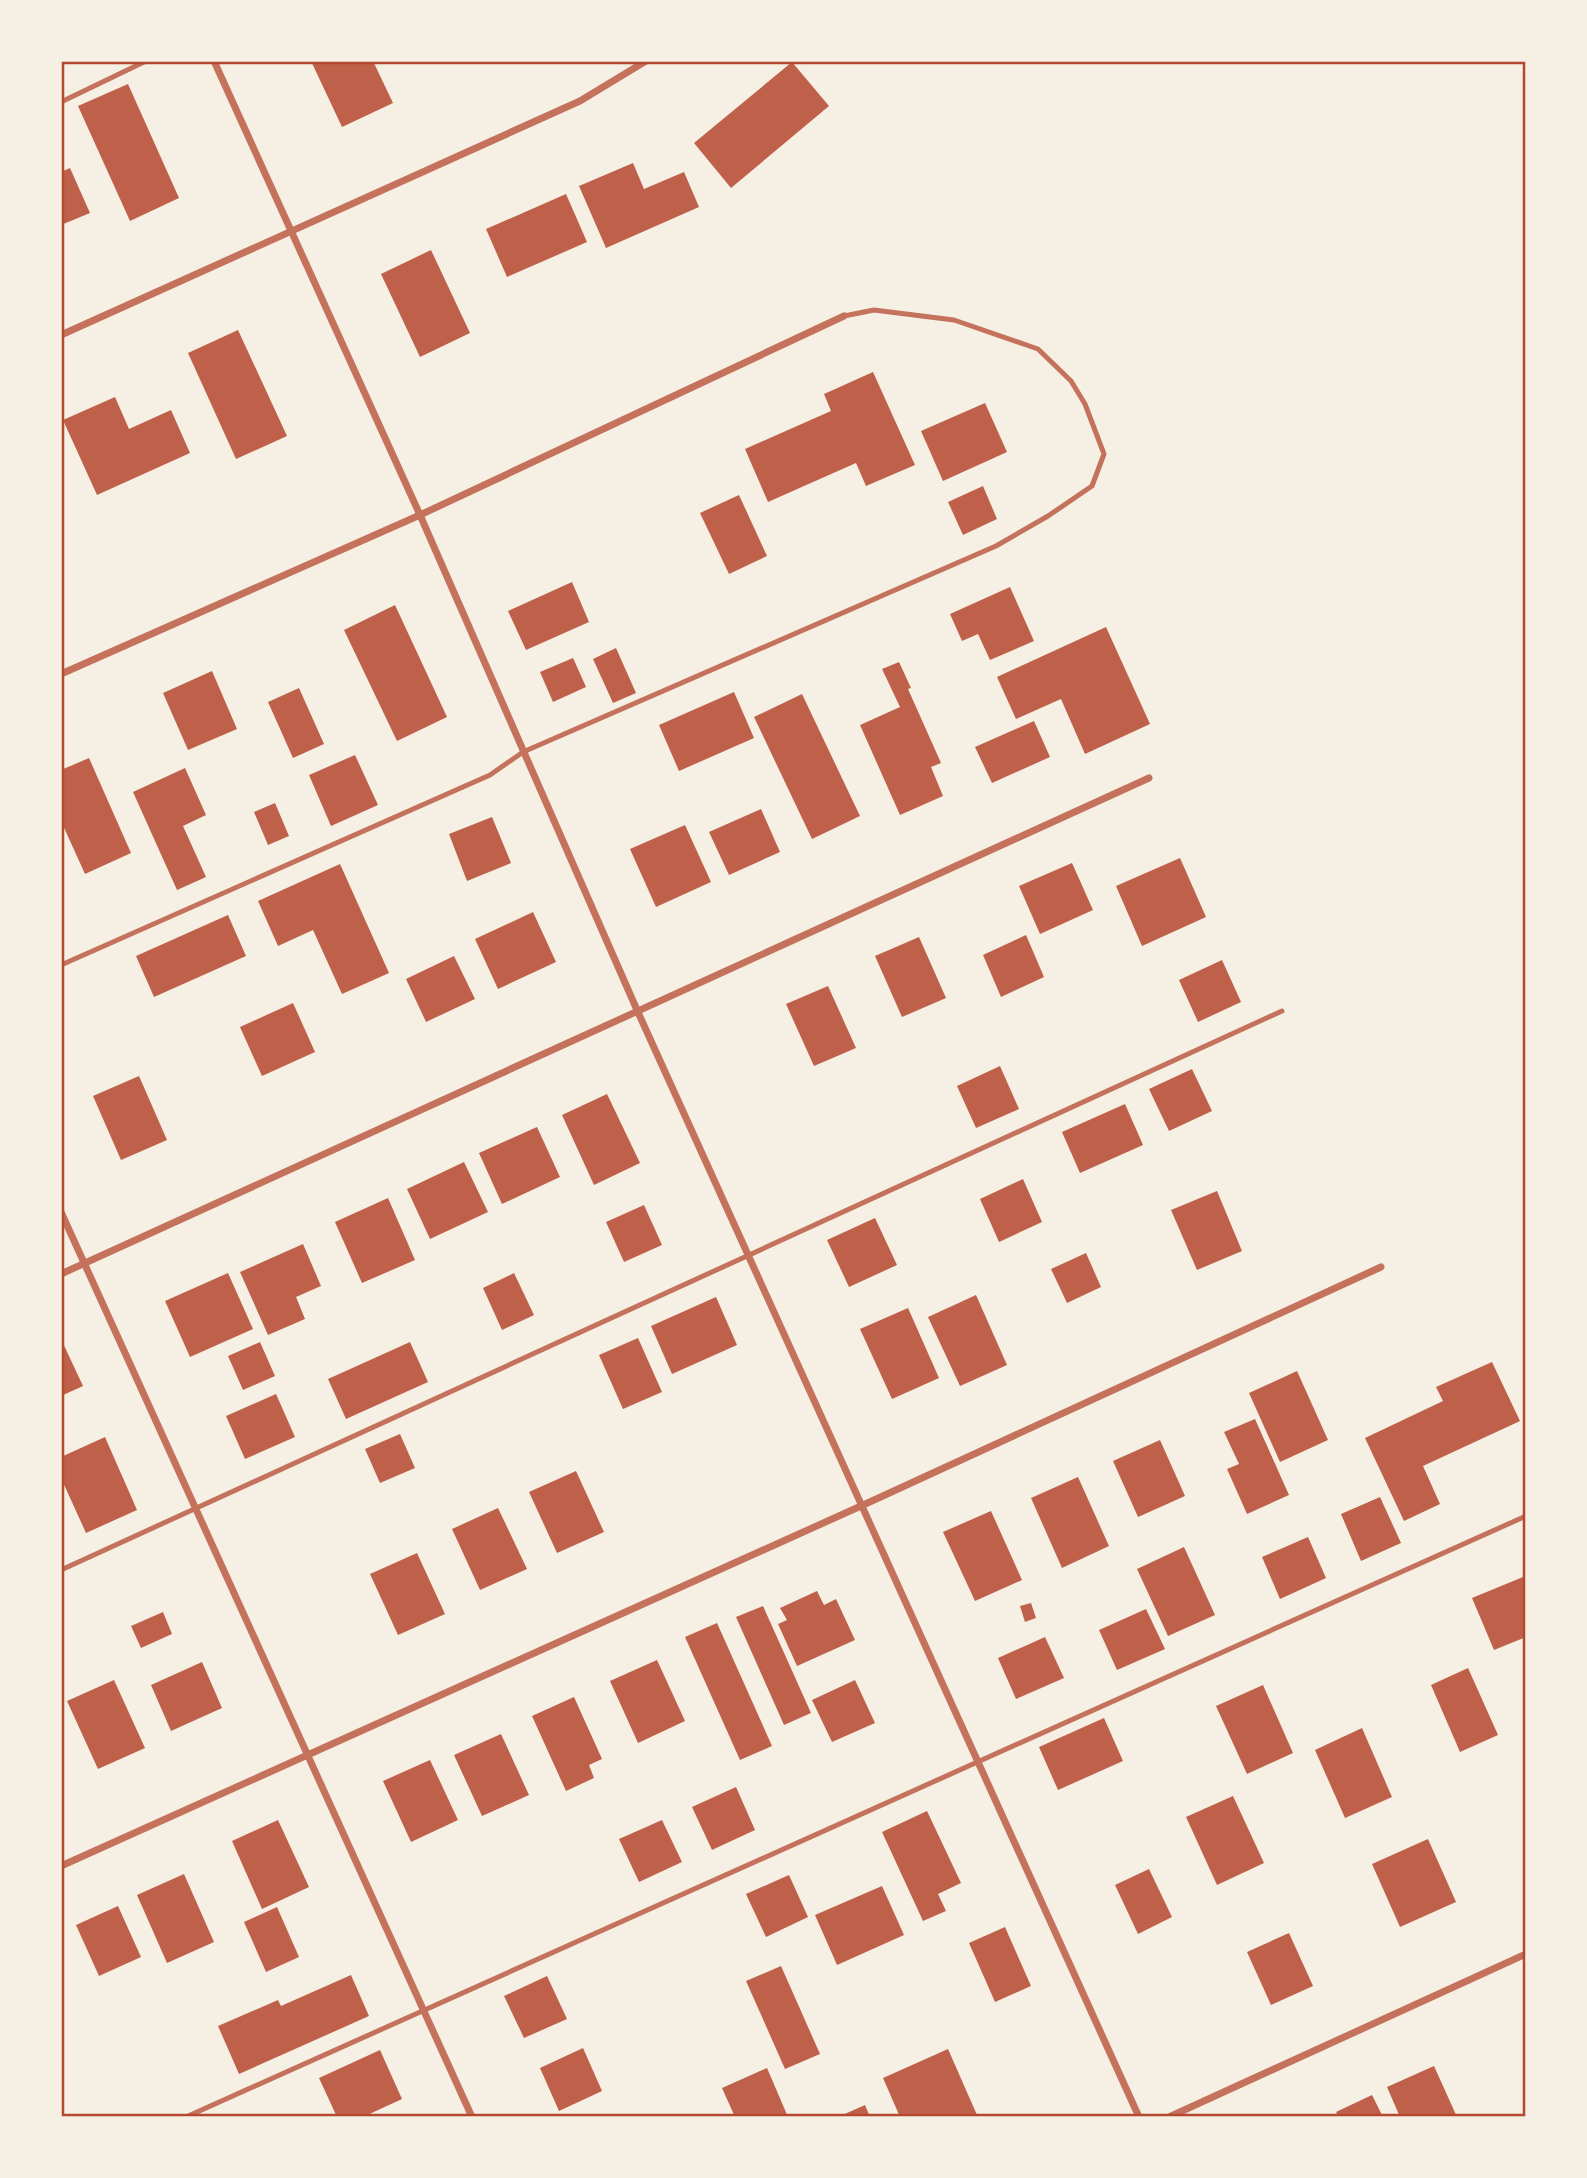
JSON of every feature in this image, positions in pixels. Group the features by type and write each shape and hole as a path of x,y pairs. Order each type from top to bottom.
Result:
{"street":[{"path":"214,61 420,515 637,1010 1139,2117"},
{"path":"61,335 580,101 646,61"},
{"path":"61,674 420,515 844,316"},
{"path":"61,1274 1149,778"},
{"path":"61,1212 472,2117"},
{"path":"61,1866 862,1506 1381,1267"},
{"path":"1169,2117 1526,1954"}],"lane":[{"path":"61,102 146,61"},
{"path":"61,965 490,775 523,752 996,546 1048,516 1091,486 1104,454 1085,404 1071,381 1038,349 954,320 874,310 844,316"},
{"path":"61,1570 1282,1012"},
{"path":"186,2117 1526,1516"}],"building":[{"path":"311,61 373,61 393,103 342,127"},
{"path":"792,62 829,106 731,188 694,143"},
{"path":"128,84 179,198 130,221 78,106"},
{"path":"633,163 644,189 684,172 699,207 606,248 579,186"},
{"path":"70,168 90,213 61,225 61,172"},
{"path":"566,194 587,242 507,277 486,229"},
{"path":"431,250 470,333 420,357 381,274"},
{"path":"238,330 287,436 236,459 188,353"},
{"path":"873,372 915,465 866,486 856,463 768,502 745,449 831,411 824,394"},
{"path":"115,397 129,429 171,410 190,453 97,495 63,420"},
{"path":"985,403 1007,452 943,481 921,431"},
{"path":"983,486 997,519 963,535 948,502"},
{"path":"739,495 767,556 729,574 700,513"},
{"path":"572,582 589,622 526,650 508,611"},
{"path":"1010,587 1034,641 990,660 978,634 962,641 950,614"},
{"path":"395,605 447,717 397,741 344,630"},
{"path":"1106,627 1150,724 1085,754 1061,699 1016,719 997,677"},
{"path":"616,648 636,693 613,703 593,659"},
{"path":"573,658 586,687 553,702 540,672"},
{"path":"899,662 941,763 931,767 943,796 900,815 860,725 900,707 882,669"},
{"path":"212,671 237,729 188,750 163,693"},
{"path":"299,688 324,744 293,758 268,702"},
{"path":"734,692 754,738 679,771 659,725"},
{"path":"802,694 860,816 812,839 754,717"},
{"path":"1034,721 1050,757 992,783 975,747"},
{"path":"355,755 378,805 331,826 309,775"},
{"path":"89,758 131,853 85,874 61,821 61,770"},
{"path":"185,768 206,815 183,826 206,877 177,890 133,792"},
{"path":"275,803 289,836 268,845 254,812"},
{"path":"761,809 780,852 729,875 709,832"},
{"path":"492,817 511,863 467,881 449,834"},
{"path":"685,825 711,882 656,907 630,849"},
{"path":"1180,858 1206,917 1142,946 1116,886"},
{"path":"1072,863 1093,910 1040,934 1019,886"},
{"path":"340,864 389,973 342,994 313,930 278,946 258,901"},
{"path":"533,912 556,962 498,989 475,939"},
{"path":"228,915 246,956 154,997 136,956"},
{"path":"1026,935 1044,977 1001,997 983,955"},
{"path":"919,937 946,998 902,1017 875,956"},
{"path":"454,956 475,999 426,1022 406,979"},
{"path":"1222,960 1241,1002 1198,1022 1179,980"},
{"path":"828,986 856,1048 814,1066 786,1004"},
{"path":"293,1003 315,1052 262,1076 240,1027"},
{"path":"1000,1066 1019,1109 976,1128 957,1086"},
{"path":"1192,1069 1212,1111 1169,1131 1149,1089"},
{"path":"139,1076 167,1140 121,1160 93,1096"},
{"path":"607,1094 640,1163 594,1185 562,1115"},
{"path":"1125,1104 1143,1145 1080,1173 1062,1132"},
{"path":"537,1127 560,1177 502,1204 479,1153"},
{"path":"464,1162 488,1212 430,1239 407,1189"},
{"path":"1023,1179 1042,1222 999,1242 980,1199"},
{"path":"1217,1191 1242,1251 1197,1270 1171,1210"},
{"path":"388,1198 415,1260 362,1283 335,1222"},
{"path":"644,1205 662,1245 624,1262 606,1222"},
{"path":"875,1218 897,1265 849,1287 827,1240"},
{"path":"303,1244 321,1286 296,1297 305,1319 268,1335 240,1272"},
{"path":"1086,1253 1101,1287 1067,1303 1051,1269"},
{"path":"228,1273 253,1329 190,1357 165,1301"},
{"path":"514,1273 534,1315 502,1330 483,1288"},
{"path":"976,1295 1007,1365 960,1386 928,1317"},
{"path":"716,1297 737,1345 672,1374 651,1326"},
{"path":"908,1308 939,1378 892,1399 860,1329"},
{"path":"638,1338 662,1392 623,1409 599,1355"},
{"path":"61,1339 83,1386 61,1396"},
{"path":"260,1342 275,1376 243,1390 228,1356"},
{"path":"410,1342 428,1382 346,1419 328,1379"},
{"path":"1492,1362 1520,1421 1423,1466 1440,1504 1404,1521 1365,1438 1443,1401 1436,1387"},
{"path":"1297,1371 1328,1440 1280,1462 1249,1393"},
{"path":"276,1394 295,1437 245,1459 226,1416"},
{"path":"1255,1419 1289,1495 1247,1514 1227,1469 1239,1464 1224,1432"},
{"path":"400,1434 415,1468 380,1483 365,1449"},
{"path":"105,1437 137,1510 86,1533 61,1478 61,1457"},
{"path":"1160,1440 1185,1496 1138,1517 1113,1461"},
{"path":"576,1471 604,1532 557,1553 529,1492"},
{"path":"1078,1477 1109,1546 1062,1568 1031,1498"},
{"path":"1380,1497 1401,1543 1361,1561 1341,1514"},
{"path":"498,1508 527,1569 480,1590 452,1529"},
{"path":"991,1511 1022,1580 975,1601 943,1532"},
{"path":"1308,1537 1326,1578 1280,1599 1262,1557"},
{"path":"1184,1547 1215,1615 1168,1636 1137,1569"},
{"path":"417,1553 445,1614 398,1635 370,1574"},
{"path":"1523,1577 1526,1584 1526,1637 1494,1650 1472,1598"},
{"path":"817,1591 824,1605 836,1599 855,1640 797,1666 778,1624 787,1620 780,1608"},
{"path":"1031,1603 1036,1618 1025,1622 1020,1606"},
{"path":"763,1606 811,1713 784,1725 736,1617"},
{"path":"1146,1609 1165,1649 1117,1670 1099,1630"},
{"path":"163,1612 172,1634 141,1648 131,1626"},
{"path":"717,1623 772,1746 740,1760 685,1637"},
{"path":"1045,1637 1064,1678 1016,1699 998,1658"},
{"path":"657,1660 685,1721 638,1743 610,1681"},
{"path":"202,1662 222,1708 171,1731 151,1685"},
{"path":"1468,1668 1498,1735 1460,1752 1431,1685"},
{"path":"114,1680 145,1748 98,1769 67,1701"},
{"path":"855,1680 875,1723 832,1742 812,1700"},
{"path":"1263,1685 1293,1753 1247,1774 1216,1706"},
{"path":"574,1697 602,1759 589,1765 594,1778 566,1791 532,1716"},
{"path":"1104,1718 1123,1761 1058,1790 1039,1747"},
{"path":"1362,1728 1392,1797 1345,1818 1315,1750"},
{"path":"501,1734 529,1795 482,1816 454,1755"},
{"path":"430,1760 458,1820 411,1842 383,1781"},
{"path":"736,1787 755,1830 712,1850 692,1807"},
{"path":"1233,1796 1264,1863 1217,1885 1186,1817"},
{"path":"927,1811 961,1883 938,1894 946,1911 923,1921 882,1832"},
{"path":"278,1820 309,1887 262,1909 232,1841"},
{"path":"662,1820 682,1862 639,1882 619,1839"},
{"path":"1428,1839 1456,1902 1400,1927 1372,1864"},
{"path":"1149,1869 1172,1917 1138,1934 1115,1885"},
{"path":"184,1874 214,1942 167,1963 137,1895"},
{"path":"789,1875 808,1917 766,1937 746,1894"},
{"path":"882,1886 904,1935 837,1965 815,1915"},
{"path":"118,1906 141,1957 99,1976 76,1925"},
{"path":"277,1907 299,1957 266,1972 244,1922"},
{"path":"1005,1927 1031,1986 995,2002 969,1943"},
{"path":"1289,1933 1313,1986 1271,2005 1247,1952"},
{"path":"781,1966 820,2054 785,2069 746,1981"},
{"path":"351,1975 369,2016 239,2074 218,2026 278,2000 281,2006"},
{"path":"547,1976 567,2019 524,2038 504,1996"},
{"path":"583,2048 602,2091 559,2111 540,2068"},
{"path":"948,2049 977,2115 900,2117 883,2078"},
{"path":"380,2050 402,2099 363,2117 337,2117 319,2078"},
{"path":"1434,2066 1457,2117 1400,2117 1387,2087"},
{"path":"767,2068 788,2117 735,2117 722,2088"},
{"path":"1372,2095 1383,2117 1339,2117 1336,2112"},
{"path":"865,2105 870,2117 838,2117"}]}
